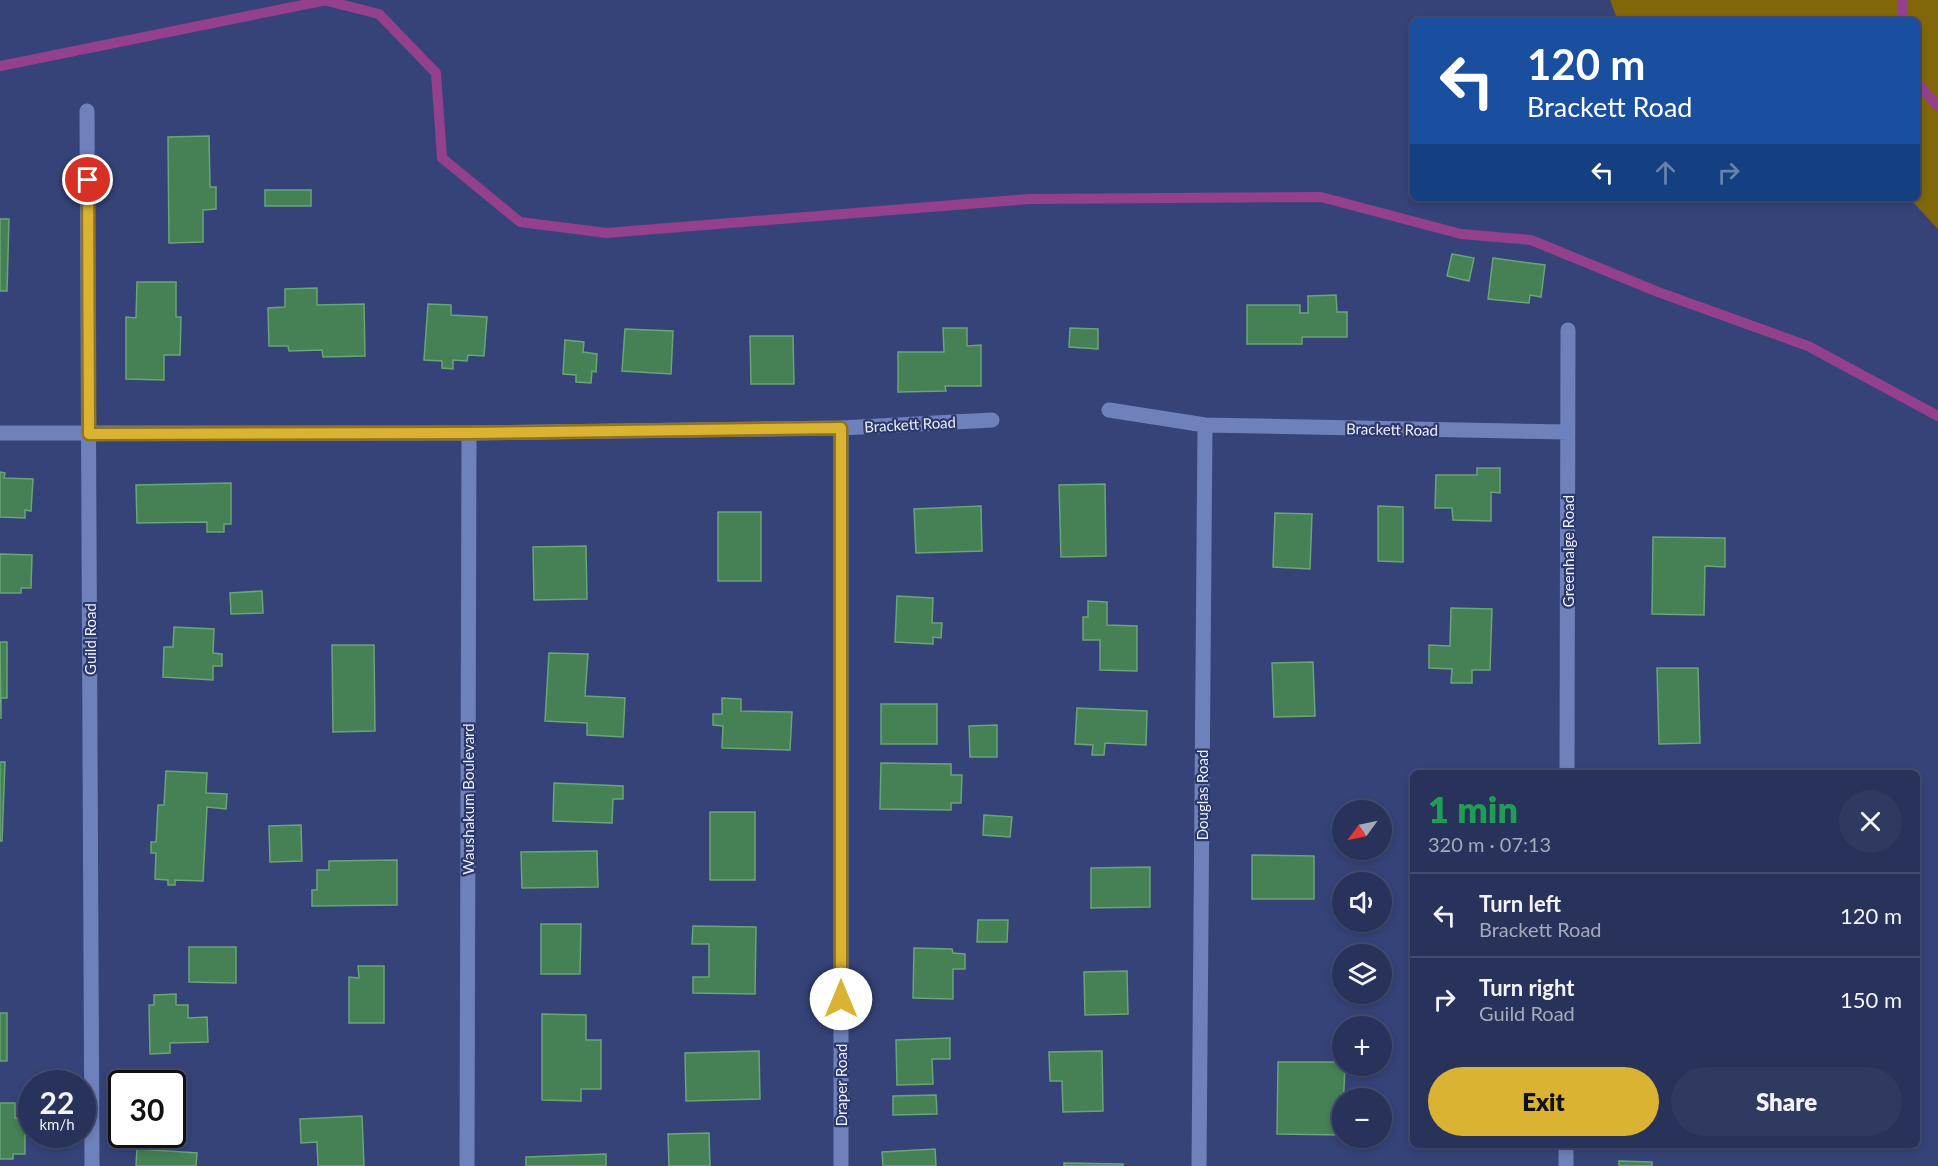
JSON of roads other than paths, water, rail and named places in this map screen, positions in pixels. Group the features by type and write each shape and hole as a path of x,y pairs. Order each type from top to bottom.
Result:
{"street":[{"name":"Guild Road","path":"87,111 92,1166"},
{"name":"Greenhalge Road","path":"1567,770 1568,330"},
{"name":"Brackett Road","path":"1109,410 1205,425 1568,432"},
{"name":"Brackett Road","path":"0,433 469,433 841,428 992,420"},
{"name":"Douglas Road","path":"1199,1166 1205,425"},
{"name":"Draper Road","path":"841,428 842,1166"},
{"name":"Waushakum Boulevard","path":"466,1166 469,433"},
{"path":"1566,1148 1566,1166"}],"waterway":[{"path":"0,66 327,0"},
{"path":"1903,0 1903,18"},
{"path":"327,1 379,14 436,73 442,158 520,222 606,233 1029,199 1321,197 1461,234 1531,240 1658,292 1808,346 1938,416"},
{"path":"1920,86 1938,106"}]}
